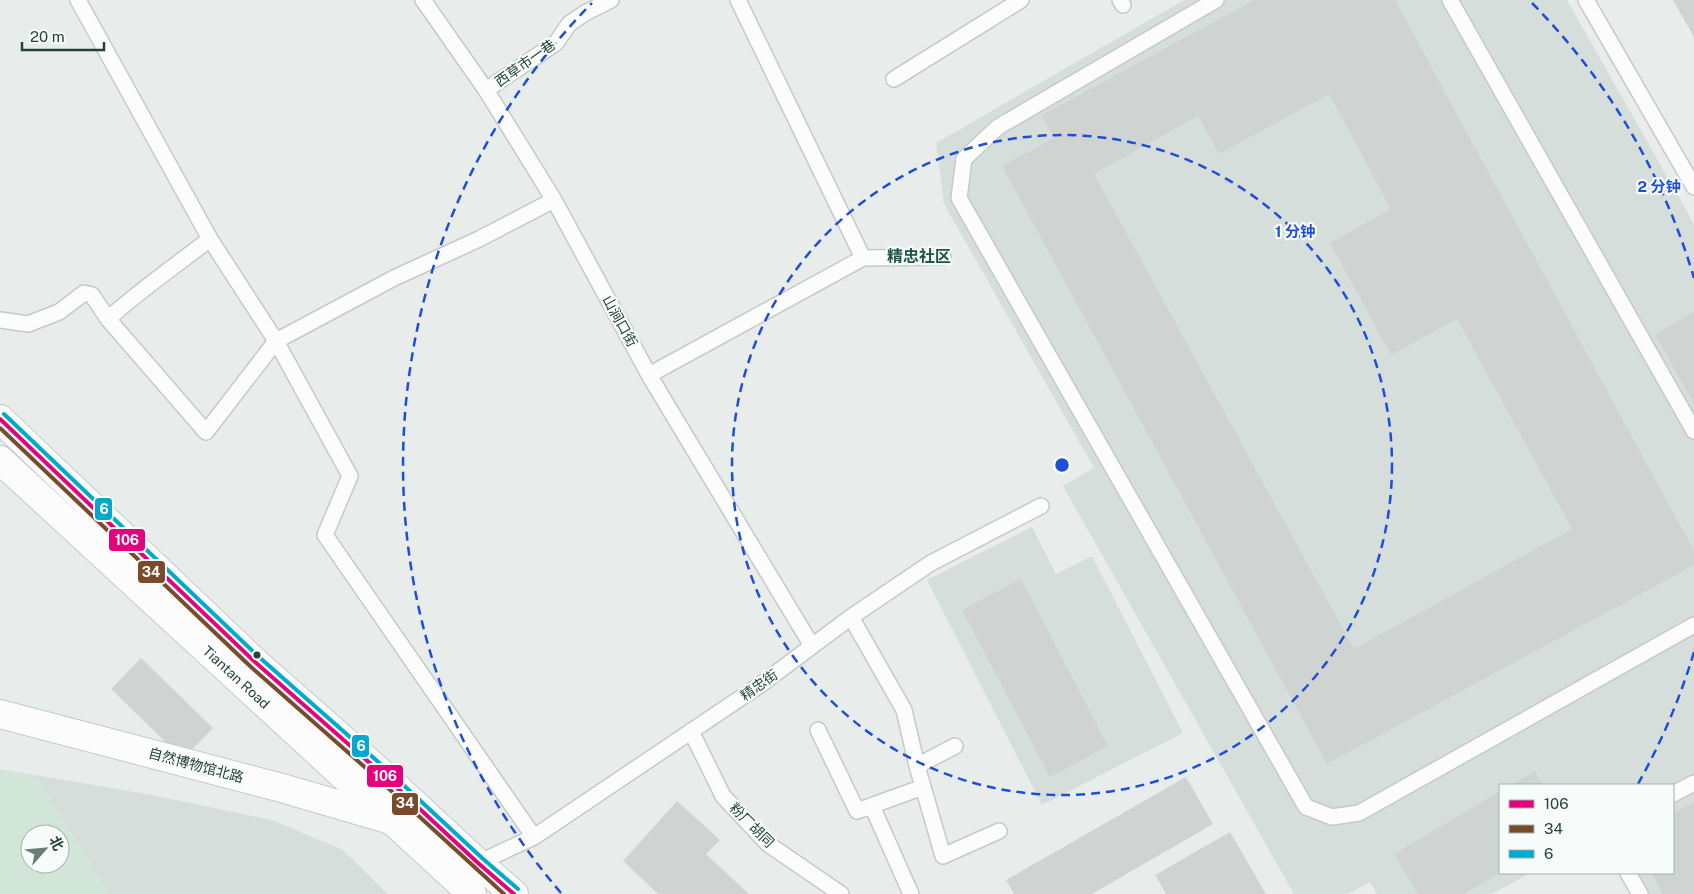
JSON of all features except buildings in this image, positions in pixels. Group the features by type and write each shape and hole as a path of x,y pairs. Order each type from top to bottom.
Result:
{"street":[{"name":"Tiantan Road","path":"0,419 255,662 514,894"},
{"name":"Tiantan Road","path":"0,460 472,894"},
{"name":"自然博物馆北路","path":"0,714 282,788 391,820"}],"lane":[{"path":"78,0 210,239 276,341 350,476 325,535 534,837"},
{"name":"山涧口街","path":"422,0 486,90 554,200 649,375 812,646"},
{"name":"西草市一巷","path":"486,90 556,43 569,24 585,13 611,0"},
{"path":"738,0 863,258"},
{"path":"894,79 1021,0"},
{"path":"1216,0 998,127 964,158 959,198 1306,807 1332,817 1360,812 1694,625"},
{"path":"1450,0 1694,431"},
{"path":"1586,0 1694,187"},
{"path":"0,320 28,324 59,312 84,293 92,295 108,319 206,432 276,341 394,278 479,239 554,200"},
{"path":"108,319 133,296 167,273 210,239"},
{"path":"649,375 863,258 943,257"},
{"name":"精忠街","path":"478,863 534,837 760,685 851,617 931,563 1041,506"},
{"path":"851,617 904,710 917,766 944,856 999,831"},
{"path":"818,730 857,811 923,787"},
{"name":"粉厂胡同","path":"691,731 723,796 768,844 842,894"},
{"path":"917,766 955,746"},
{"path":"1674,793 1694,783"},
{"path":"872,806 911,894"},
{"path":"1629,874 1640,894"}],"shaded area":[{"path":"1184,0 1567,0 1694,224 1694,894 1634,894 1624,874 1674,874 1674,784 1499,784 1499,874 1528,874 1492,894 1377,894 1370,882 1348,894 1294,894 1063,486 1094,468 944,204 936,143"},
{"path":"1032,527 1056,574 1092,556 1183,733 1042,805 927,580"},
{"path":"35,775 152,795 272,820 343,850 388,894 109,894 70,831 70,824 65,824"}],"green space":[{"path":"0,769 35,775 65,824 20,824 20,874 70,874 70,831 109,894 0,894"}],"transit line":[{"name":"6","path":"4,414 259,657 518,889"},
{"name":"106","path":"0,419 255,662 514,894"},
{"name":"34","path":"0,428 251,667 376,777 504,894"}],"district":[{"name":"精忠社区","path":"919,256"}]}
